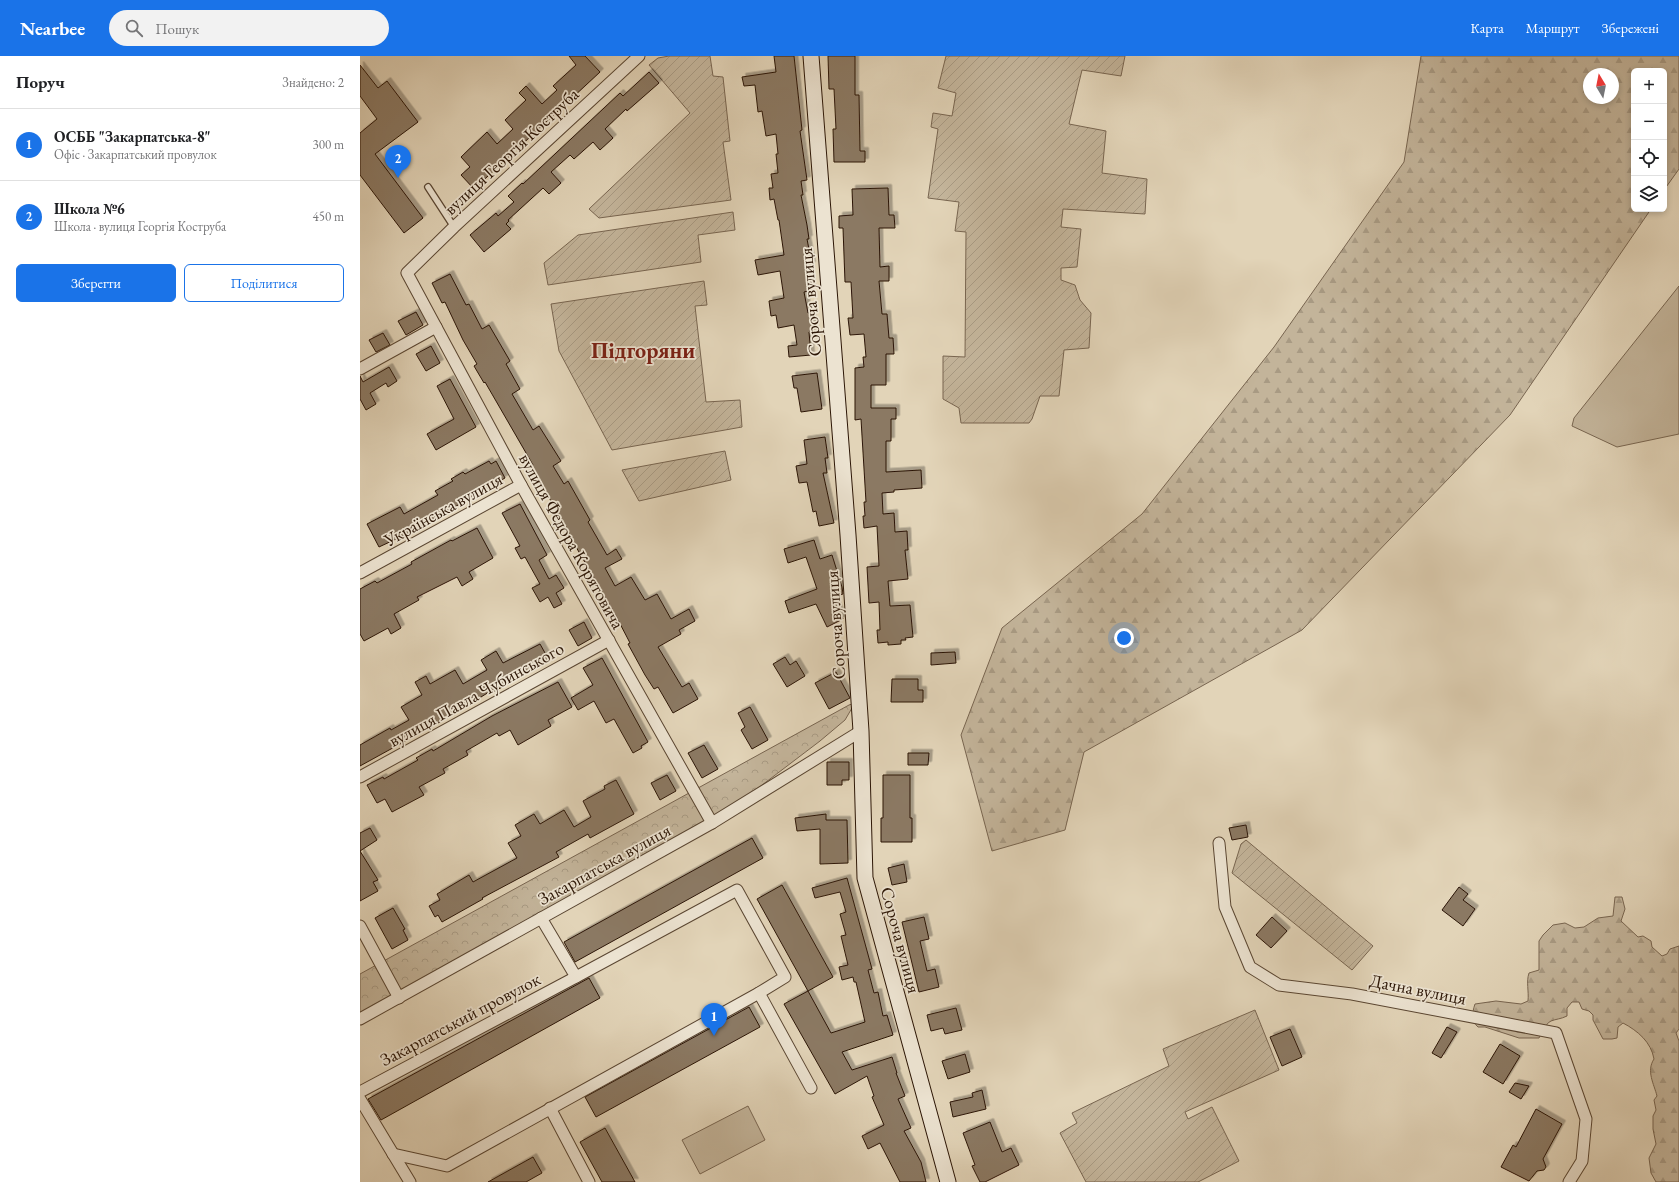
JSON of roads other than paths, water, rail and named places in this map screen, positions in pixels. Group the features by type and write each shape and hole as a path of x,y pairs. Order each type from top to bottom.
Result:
{"main road":[{"name":"Сороча вулиця","path":"811,56 848,535 861,731 865,878 948,1182"}],"street":[{"name":"вулиця Георгія Коструба","path":"407,273 454,227 639,56"},
{"name":"вулиця Федора Корятовича","path":"407,273 520,485 712,823"},
{"path":"360,369 436,327"},
{"name":"Українська вулиця","path":"360,573 520,485"},
{"name":"вулиця Павла Чубинського","path":"360,777 609,640"},
{"name":"Закарпатська вулиця","path":"360,1019 712,823 861,731"},
{"name":"Дачна вулиця","path":"1219,843 1225,907 1247,960 1250,967 1279,985 1352,994 1556,1033 1586,1119 1582,1161 1569,1182"},
{"name":"Закарпатський провулок","path":"360,1092 737,890 785,976 759,993 447,1166 393,1154"},
{"path":"541,918 576,977"},
{"path":"360,926 399,998"},
{"path":"759,993 811,1088"},
{"path":"360,1099 410,1182"},
{"path":"550,1108 589,1182"}],"lane":[{"path":"428,187 454,227"}],"place":[{"name":"Школа №6","path":"398,178"},
{"name":"ОСББ \"Закарпатська-8\"","path":"714,1036"}],"district":[{"name":"Підгоряни","path":"643,350"}]}
